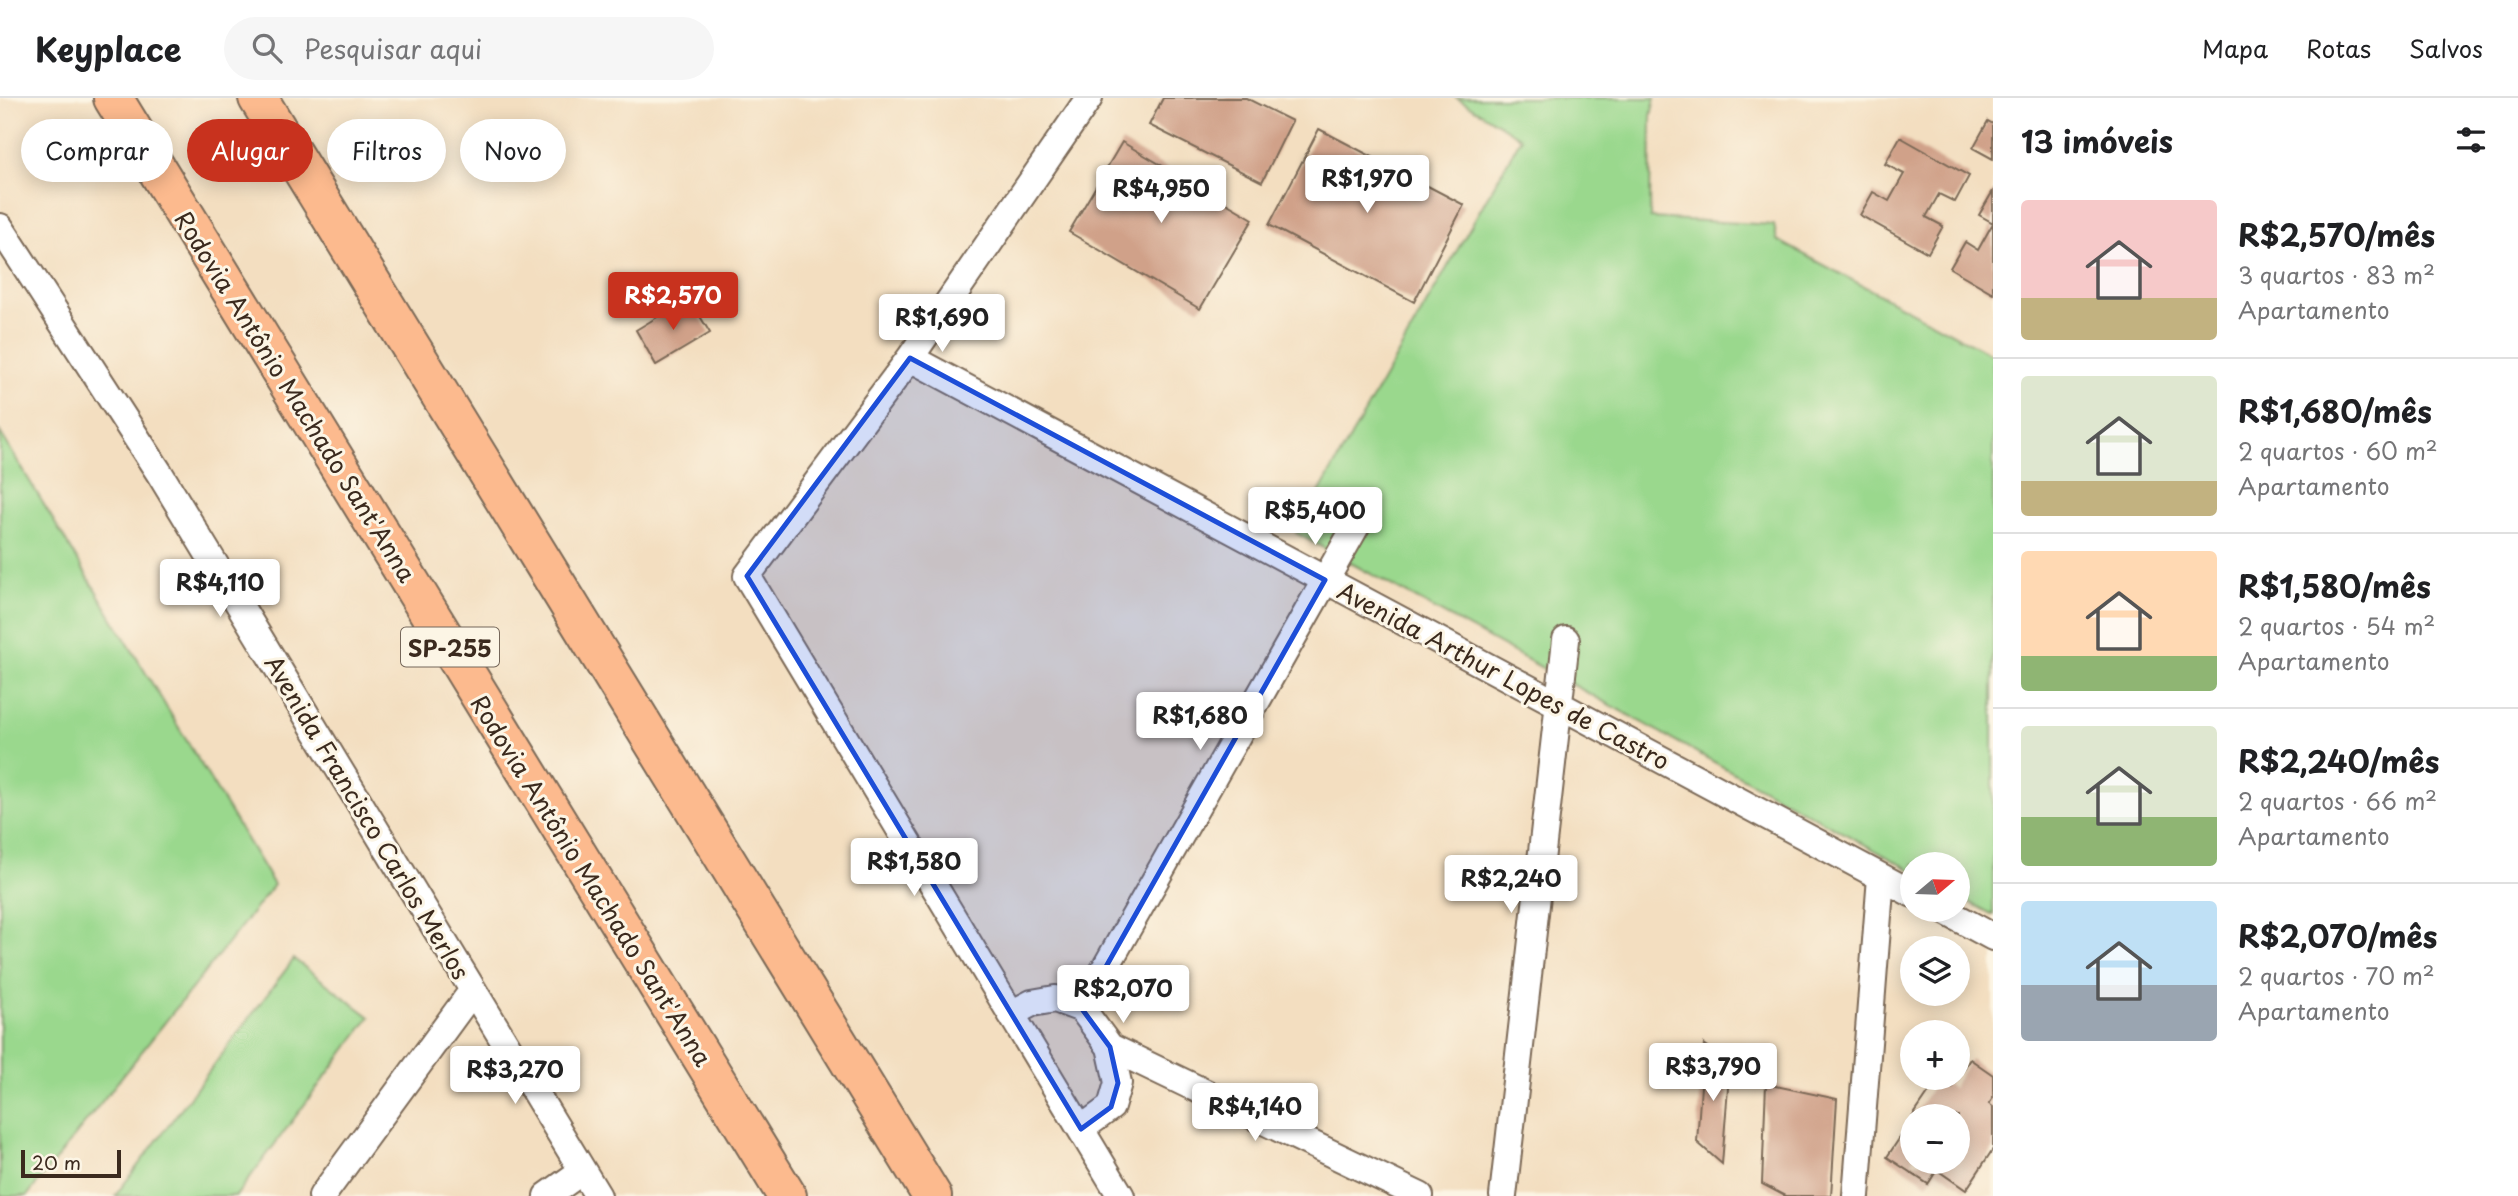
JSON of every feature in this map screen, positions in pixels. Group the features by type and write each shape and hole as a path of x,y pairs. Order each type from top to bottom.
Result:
{"highway":[{"name":"Rodovia Antônio Machado Sant'Anna","path":"113,98 787,1196"},
{"path":"258,98 932,1196"}],"street":[{"path":"1089,98 910,358 747,576 1121,1196"},
{"name":"Avenida Francisco Carlos Merlos","path":"0,227 160,474 598,1196"},
{"name":"Avenida Arthur Lopes de Castro","path":"910,358 1900,887"},
{"path":"1082,1009 1360,519"},
{"path":"1503,1196 1566,640"},
{"path":"1856,1196 1881,877"},
{"path":"1965,922 1993,937"},
{"path":"322,1196 473,990"},
{"path":"1011,1014 1032,1003 1055,999 1082,1009 1110,1047 1118,1083 1111,1107 1081,1129"},
{"path":"1110,1047 1420,1196"},
{"path":"1118,1083 1140,1062"},
{"path":"547,1196 582,1171"}],"highlighted area":[{"path":"910,358 1325,580 1082,1009 1110,1047 1118,1083 1111,1107 1081,1129 747,576"}],"green space":[{"path":"1457,98 1655,98 1651,116 1650,218 1774,225 1777,240 1993,355 1993,915 1970,903 1970,852 1900,852 1900,864 1296,533 1521,138"},
{"path":"0,432 274,885 27,1196 0,1196"},
{"path":"294,959 370,1017 236,1196 115,1196"}],"building":[{"path":"1163,98 1246,98 1292,121 1262,182 1149,125"},
{"path":"1988,121 1993,124 1993,159 1973,148"},
{"path":"1319,129 1464,205 1414,302 1269,225"},
{"path":"1900,137 1969,176 1955,202 1939,194 1926,217 1943,226 1928,253 1860,215 1873,192 1889,201 1904,174 1885,164"},
{"path":"1122,142 1253,219 1200,309 1069,232"},
{"path":"1993,191 1993,223 1979,215"},
{"path":"1993,223 1993,293 1950,268 1965,242 1978,250"},
{"path":"689,298 710,333 656,365 636,330"},
{"path":"1704,1044 1730,1062 1722,1164 1697,1142"},
{"path":"1970,1059 1993,1075 1993,1098 1989,1104 1993,1107 1993,1149 1966,1190 1943,1174 1970,1174 1970,1104 1921,1104 1931,1090 1970,1090"},
{"path":"1766,1084 1837,1099 1831,1196 1785,1196 1762,1184"},
{"path":"1900,1138 1900,1166 1887,1157"},
{"path":"1913,1174 1934,1174 1928,1184"}]}
